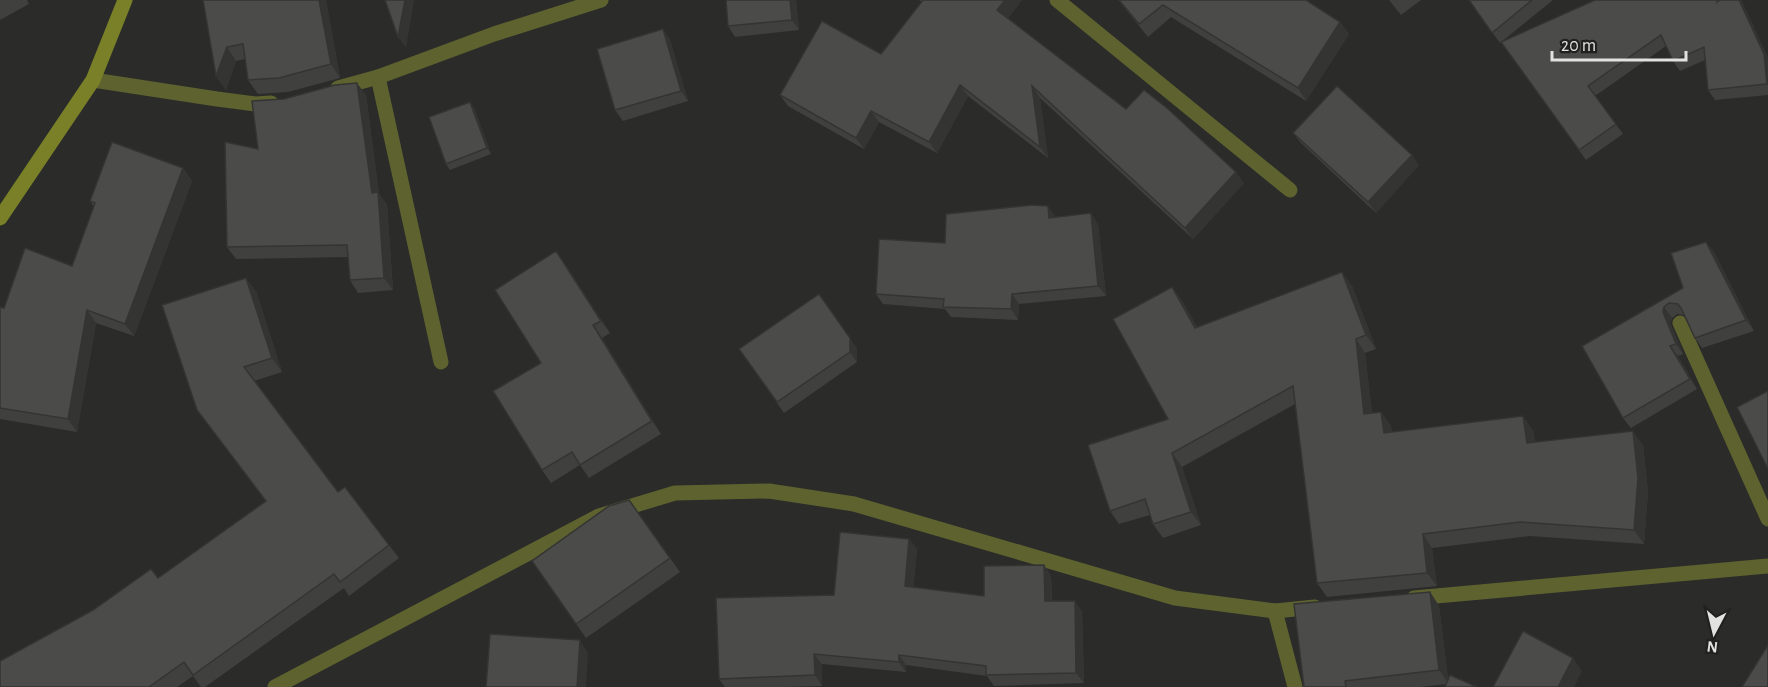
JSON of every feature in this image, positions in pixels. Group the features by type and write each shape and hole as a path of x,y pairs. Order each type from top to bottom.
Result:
{"main road":[{"path":"0,218 93,80 125,0"}],"street":[{"path":"323,93 378,77 494,34 601,0"},
{"path":"1057,0 1290,190"},
{"path":"378,77 441,362"},
{"path":"93,80 246,103 290,102"},
{"path":"1680,323 1768,519"},
{"path":"275,687 599,516 675,493 769,491 854,504 1176,598 1275,611 1334,606"},
{"path":"1404,599 1768,566"},
{"path":"1275,611 1295,687"}],"building":[{"path":"203,0 319,0 331,64 279,78 248,80 243,44 227,47 216,76"},
{"path":"385,0 405,0 398,37"},
{"path":"726,0 790,0 792,20 728,26"},
{"path":"923,0 1005,0 997,10 1126,109 1144,90 1167,108 1236,172 1185,228 1032,86 1040,147 960,85 929,142 871,111 856,138 780,95 822,21 881,54"},
{"path":"1119,0 1306,0 1340,22 1298,88 1163,5 1139,24"},
{"path":"1469,0 1532,0 1492,33"},
{"path":"1595,0 1718,0 1717,2 1739,0 1764,54 1767,84 1708,90 1704,47 1673,61 1661,35 1588,86 1616,124 1579,150 1501,42"},
{"path":"663,29 681,91 615,110 597,49"},
{"path":"357,83 372,193 378,192 384,278 350,280 347,245 227,247 225,142 258,149 252,101 284,99 335,85"},
{"path":"1337,86 1412,155 1368,202 1293,133"},
{"path":"470,102 487,148 446,164 429,117"},
{"path":"112,142 183,168 125,324 87,310 68,419 0,408 0,307 4,308 25,248 72,266 95,203 90,201"},
{"path":"1032,205 1048,206 1049,218 1091,213 1098,286 1012,294 1011,309 943,307 944,299 876,294 879,239 945,243 946,214"},
{"path":"1706,242 1746,320 1695,338 1681,308 1678,304 1669,303 1664,307 1663,312 1676,344 1670,346 1690,379 1623,418 1582,346 1683,288 1671,253"},
{"path":"556,251 601,321 593,325 652,421 580,465 572,452 542,470 493,391 541,363 495,290"},
{"path":"1342,272 1366,335 1356,339 1364,414 1381,412 1384,433 1523,416 1527,443 1633,431 1638,478 1634,530 1520,522 1423,534 1427,573 1317,583 1293,386 1172,453 1191,512 1153,524 1145,499 1110,511 1088,445 1168,419 1113,319 1172,287 1195,328"},
{"path":"246,278 272,358 244,367 338,492 345,487 389,545 340,582 334,574 193,675 184,662 149,687 0,687 0,661 93,610 151,569 158,578 266,501 197,410 162,305"},
{"path":"819,294 850,338 850,352 777,402 739,349"},
{"path":"1768,391 1768,469 1737,407"},
{"path":"629,500 670,558 576,624 532,561 609,506"},
{"path":"840,532 909,539 905,586 984,596 984,566 1044,565 1045,601 1075,601 1076,673 986,675 986,666 899,655 899,662 814,654 815,675 719,679 716,598 834,595"},
{"path":"1430,592 1439,670 1345,681 1346,687 1304,687 1294,604"},
{"path":"1523,631 1573,658 1558,687 1493,687"},
{"path":"490,634 580,640 577,687 486,687"},
{"path":"1768,645 1768,687 1742,687"},
{"path":"1450,675 1477,687 1445,687"}]}
